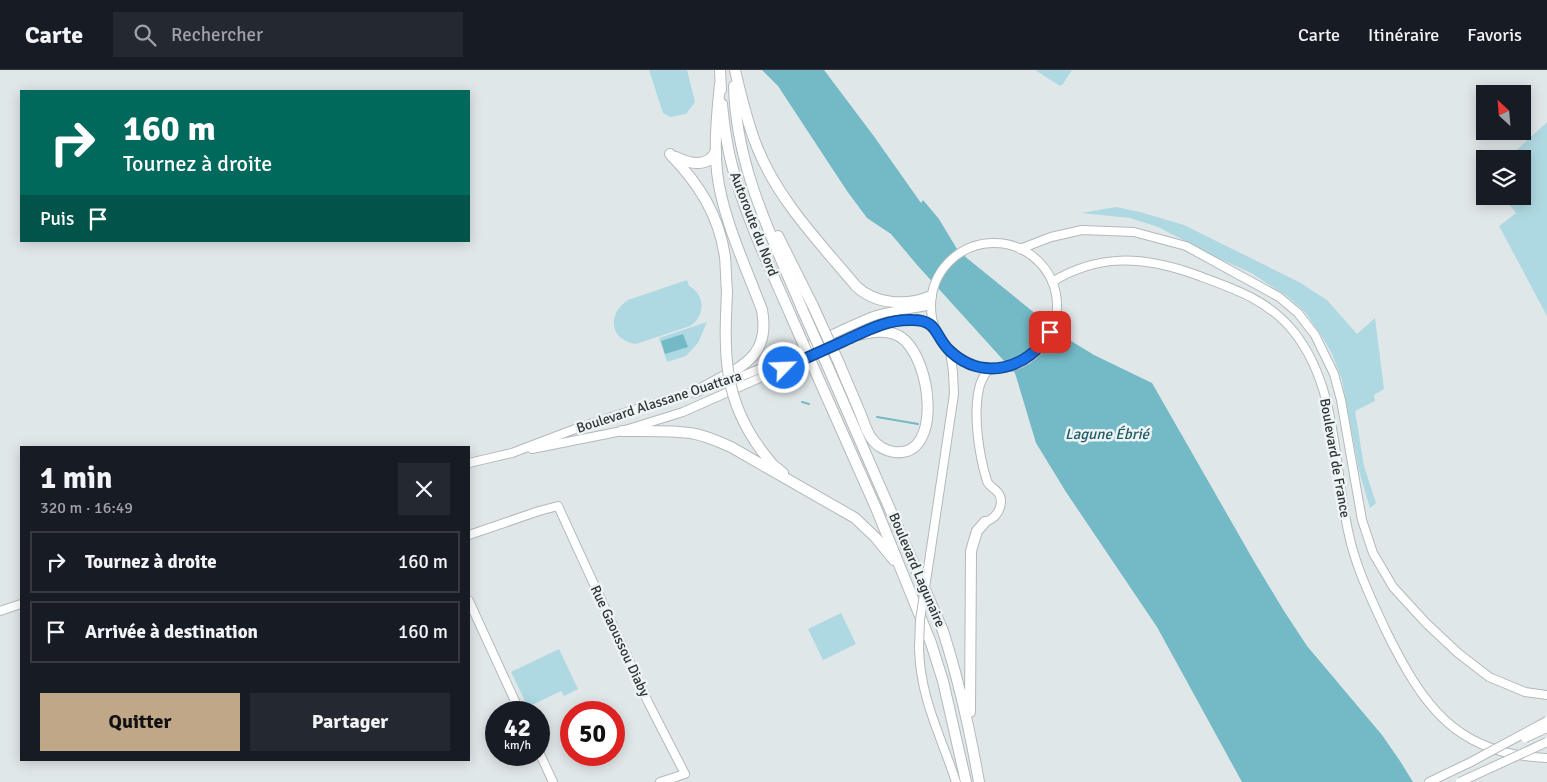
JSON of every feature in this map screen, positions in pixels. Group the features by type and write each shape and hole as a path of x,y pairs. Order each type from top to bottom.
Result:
{"highway":[{"name":"Autoroute du Nord","path":"720,70 727,143 736,182 748,215 816,373"},
{"name":"Autoroute du Nord","path":"734,70 736,118 745,164 760,208 828,367"},
{"path":"734,70 747,121 769,171 794,211 856,286 876,299 889,302 913,301 932,296"},
{"path":"696,392 743,366 753,357 761,344 764,332 762,310 728,221 717,172 716,120 720,84"},
{"path":"716,152 709,161 702,164 686,161 670,154 696,183 715,217 721,238 725,257 727,292 726,357 730,382 741,417 751,436 773,465 803,490"},
{"path":"760,208 782,243 813,306 872,440 884,449 903,453 920,440 928,418 926,381 916,357 905,340 895,334 879,331 858,335"},
{"name":"Boulevard Lagunaire","path":"828,367 943,631 970,730 979,782"},
{"name":"Boulevard Lagunaire","path":"816,373 853,455 931,644 943,680 966,782"},
{"path":"622,430 692,433 731,447 803,490 836,506 855,518 876,538 899,566"},
{"path":"970,730 971,551 977,531 985,522"}],"main road":[{"name":"Boulevard de France","path":"1020,248 1051,237 1082,230 1134,232 1158,237 1186,246 1279,297 1298,313 1315,335 1334,374 1341,400 1366,535 1373,553 1393,587 1426,623 1481,672 1509,687 1525,692 1547,695"},
{"path":"512,453 578,441 683,412 875,327 895,321 913,320 928,322 934,327 950,351 966,362 976,366 1000,368 1016,364 1032,355 1045,342 1054,322 1056,299 1052,282 1042,265 1020,248 994,243 980,244 964,250 944,268 932,296 934,327"},
{"name":"Boulevard de France","path":"1052,282 1077,269 1104,261 1151,262 1228,286 1267,306 1282,319 1293,330 1303,345 1320,379 1327,405 1344,512 1355,558 1371,600 1403,666 1416,688 1441,717 1465,736 1497,749 1547,758"},
{"name":"Boulevard Alassane Ouattara","path":"470,463 512,453 575,429 696,392 738,377 869,318 893,310 919,309 932,296"},
{"path":"950,351 954,394 920,620 919,648 921,680 926,700 956,782"},
{"path":"985,522 996,516 1001,504 998,492 988,484 980,450 978,429 978,389 989,368"},
{"name":"Rue Gaoussou Diaby","path":"470,535 558,506 650,704 685,774 660,782"},
{"path":"470,603 515,701"},
{"path":"0,611 20,604"},
{"path":"1469,763 1547,722"},
{"path":"1429,782 1547,728"},
{"path":"1460,782 1547,742"},
{"path":"546,766 553,782"}],"shaded area":[{"path":"649,70 687,70 695,102 686,114 670,117 663,113"},
{"path":"1035,70 1072,70 1060,86"},
{"path":"1547,122 1547,316 1499,226 1516,213 1510,205 1531,205 1531,150 1517,150 1528,140 1531,140 1531,137"},
{"path":"1116,207 1184,225 1299,282 1327,300 1357,334 1375,318 1384,389 1374,395 1375,401 1355,411 1364,466 1376,503 1370,508 1359,471 1342,380 1332,354 1305,312 1287,296 1251,273 1158,227 1130,218 1081,213"},
{"path":"687,280 689,286 695,290 701,300 702,306 699,317 690,326 636,344 627,342 616,332 614,319 621,306 628,300"},
{"path":"707,322 698,343 686,356 667,362 659,338"},
{"path":"841,613 856,644 823,660 808,629"},
{"path":"559,649 578,689 564,696 561,691 540,701 525,701 511,672"}],"water":[{"name":"Lagune Ébrié","path":"762,70 824,70 921,203 923,200 939,219 957,249 1063,336 1094,355 1152,383 1284,611 1307,646 1382,735 1413,782 1242,782 1157,627 1066,492 1036,443 1015,373 891,234 867,218 778,86"},
{"path":"683,334 688,347 665,354 661,341"}],"waterway":[{"path":"802,402 809,404"},
{"path":"877,417 918,424"}],"route":[{"path":"784,368 875,327 895,321 913,320 928,322 934,327 943,343 958,358 976,366 989,368 1006,367 1025,360 1039,349 1050,332"}]}
